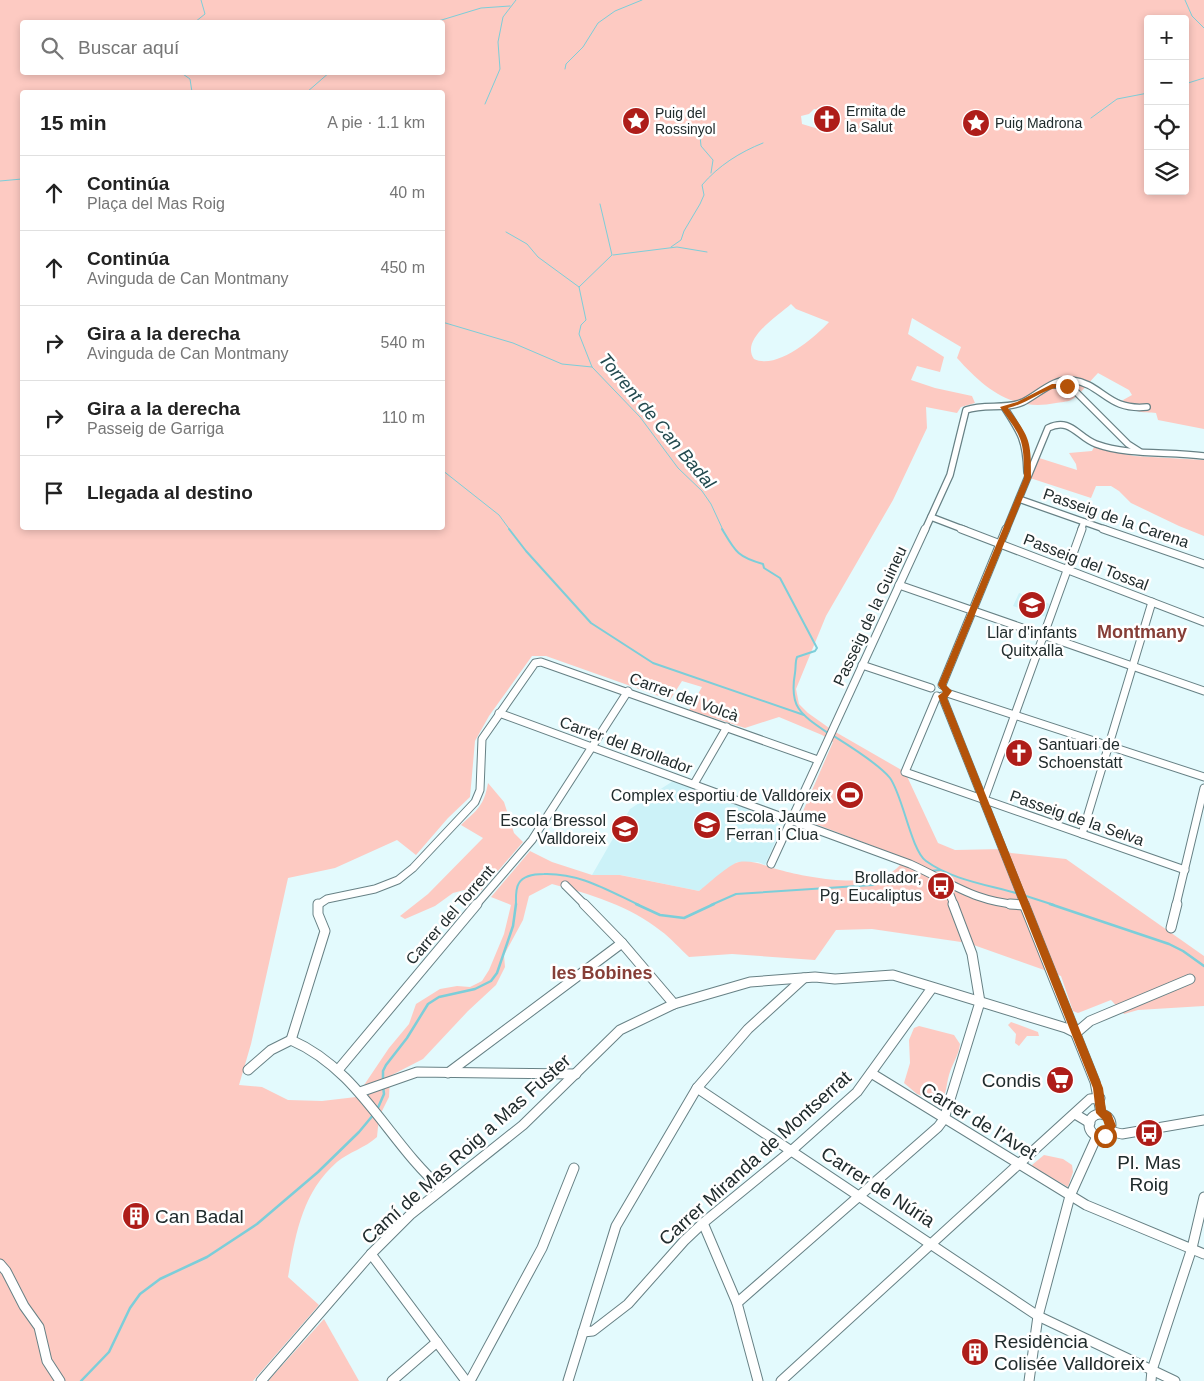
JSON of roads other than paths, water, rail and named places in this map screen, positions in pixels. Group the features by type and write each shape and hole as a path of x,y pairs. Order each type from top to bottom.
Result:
{"street":[{"path":"1027,478 1027,447 1023,433 1004,407 1019,403 1067,379 1073,379 1123,407 1131,409 1147,407"},
{"path":"1055,385 1064,385 1073,389 1128,444 1142,453"},
{"name":"Passeig de la Guineu","path":"771,864 950,475 966,410 972,407 1004,407"},
{"path":"942,685 1048,428 1053,424 1065,424 1072,426 1097,444 1142,453 1184,453 1204,456"},
{"name":"Passeig de la Carena","path":"1018,499 1204,564"},
{"name":"Passeig del Tossal","path":"931,517 1204,622"},
{"path":"983,801 1084,522"},
{"path":"899,585 972,612 1204,691"},
{"path":"1082,834 1152,602"},
{"name":"Carrer del Volcà","path":"499,713 535,663 541,662 628,691 818,760"},
{"path":"862,665 931,688 942,685 947,689 942,695"},
{"path":"931,688 933,694 1013,716 1204,777"},
{"name":"Carrer del Torrent","path":"338,1070 404,989 532,840 628,691"},
{"path":"942,695 1076,1033 1100,1098 1102,1113 1109,1119 1109,1131 1103,1137 1097,1136 1090,1129 1090,1123 1095,1114 1102,1113"},
{"name":"Passeig de la Selva","path":"942,695 905,772 983,801 1184,870"},
{"path":"248,1070 271,1050 291,1040 325,931 317,913 318,904 328,899 387,885 398,880 417,864 478,797 481,784 482,739 499,713"},
{"name":"Carrer del Brollador","path":"499,713 910,864 946,884 985,899 1024,905"},
{"path":"694,784 727,727"},
{"path":"1171,928 1204,788"},
{"path":"737,1303 938,1128 944,1119 980,1002 972,954 946,884"},
{"path":"565,885 622,942 674,1004"},
{"path":"448,1073 622,942"},
{"name":"Camí de Mas Roig a Mas Fuster","path":"261,1381 371,1254 410,1216 523,1124 620,1030 674,1004 750,982 804,977 835,979 893,975 1066,1028 1076,1033"},
{"path":"568,1381 616,1226 698,1088 748,1028 804,977"},
{"path":"1076,1033 1090,1021 1190,980"},
{"name":"Carrer Miranda de Montserrat","path":"583,1332 593,1331 628,1304 684,1241 703,1223 791,1151 857,1092 932,988"},
{"path":"291,1040 318,1055 338,1070 360,1092 427,1176 442,1189"},
{"path":"360,1092 417,1072 576,1074"},
{"name":"Carrer de l'Avet","path":"871,1074 1086,1205 1204,1254"},
{"name":"Carrer de Núria","path":"698,1088 1038,1316 1152,1376 1174,1381"},
{"path":"781,1381 1090,1099 1100,1098"},
{"path":"1075,1114 1090,1123"},
{"path":"1109,1131 1122,1134 1204,1120"},
{"path":"1029,1381 1038,1316 1070,1196 1097,1136"},
{"path":"470,1381 542,1248 574,1168"},
{"path":"1152,1376 1192,1248 1204,1197"},
{"path":"703,1223 737,1303 758,1381"},
{"path":"371,1254 466,1381"},
{"path":"0,1264 6,1271 24,1306 39,1327 47,1361 60,1381"},
{"path":"392,1381 436,1342"}],"waterway":[{"path":"198,20 205,14 201,0"},
{"path":"485,104 500,69 498,42 503,17 516,0"},
{"path":"565,69 566,64 583,47 598,23 615,11 642,0"},
{"path":"1185,0 1192,16 1204,28"},
{"path":"442,20 481,8 510,6"},
{"path":"184,75 190,79 192,90"},
{"path":"309,90 327,75"},
{"path":"1189,83 1204,78"},
{"path":"1091,118 1117,99 1144,94"},
{"path":"700,136 701,146 713,160 711,173"},
{"path":"671,247 681,240 684,231 700,204 704,195 702,185 730,160 763,143"},
{"path":"0,181 20,179"},
{"name":"Torrent de Can Badal","path":"579,287 612,255 600,204"},
{"path":"506,232 527,244 538,257 579,287"},
{"path":"613,255 677,247 707,252"},
{"name":"Torrent de Can Badal","path":"579,287 586,320 581,325 579,334 592,367"},
{"path":"445,323 513,343 562,364 592,367"},
{"name":"Torrent de Can Badal","path":"592,367 640,417 678,468 702,491 711,504 723,530"},
{"path":"445,472 499,515 510,530"},
{"path":"509,529 526,551 591,623 653,663 804,715"},
{"name":"Torrent de Can Badal","path":"722,529 730,543 742,556 763,564 764,568 780,578 817,648 815,651 797,657 796,661 795,702 804,715"},
{"name":"Torrent de Can Badal","path":"804,715 828,733"},
{"name":"Torrent de Can Badal","path":"832,735 871,761 890,778 895,786 911,835 926,861 947,873 1019,894"},
{"name":"Torrent de Can Badal","path":"930,871 940,870"},
{"path":"711,905 736,894 873,885 920,872"},
{"path":"516,904 517,888 521,880 537,874 557,874 581,879 639,905"},
{"name":"Torrent de Can Badal","path":"1023,895 1054,905"},
{"path":"383,1081 383,1071 386,1065 407,1038 428,1004 439,997 475,989 491,981 497,973 513,926 516,904"},
{"path":"636,904 660,915 684,918 714,904"},
{"name":"Torrent de Can Badal","path":"1050,904 1169,944 1183,951 1204,966"},
{"path":"377,1110 384,1094 383,1086"},
{"path":"81,1381 109,1352 130,1308 140,1294 160,1279 207,1257 257,1224 318,1172 359,1132 374,1114"}],"place":[{"name":"Ermita de la Salut","path":"827,119"},
{"name":"Puig del Rossinyol","path":"636,121"},
{"name":"Puig Madrona","path":"976,123"},
{"name":"Llar d'infants Quitxalla","path":"1032,605"},
{"name":"Santuari de Schoenstatt","path":"1019,753"},
{"name":"Complex esportiu de Valldoreix","path":"850,795"},
{"name":"Escola Jaume Ferran i Clua","path":"707,825"},
{"name":"Escola Bressol Valldoreix","path":"625,829"},
{"name":"Brollador, Pg. Eucaliptus","path":"941,886"},
{"name":"Condis","path":"1060,1080"},
{"name":"Pl. Mas Roig","path":"1149,1133"},
{"name":"Can Badal","path":"136,1216"},
{"name":"Residència Colisée Valldoreix","path":"975,1352"}],"district":[{"name":"Montmany","path":"1142,632"},
{"name":"les Bobines","path":"602,973"}]}
